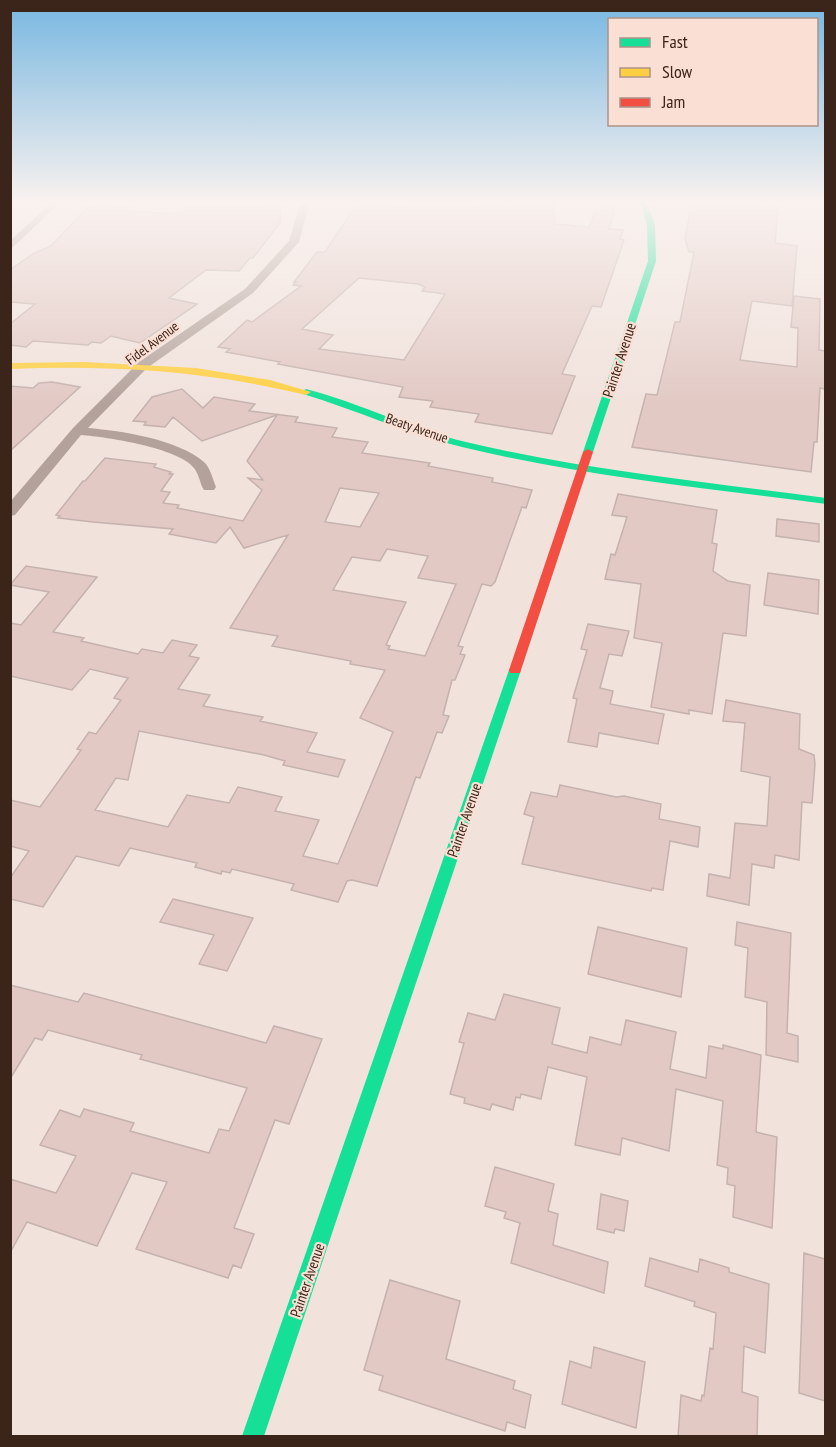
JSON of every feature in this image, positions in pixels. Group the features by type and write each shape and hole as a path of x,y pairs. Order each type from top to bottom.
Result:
{"street":[{"name":"Fidel Avenue","path":"10,512 78,431 143,365 249,291 270,269"},
{"name":"Painter Avenue","path":"253,1437 585,465 650,269"},
{"name":"Beaty Avenue","path":"10,366 143,365 210,371 272,382 340,401 460,443 585,465 825,501"},
{"path":"78,431 128,435 166,446 200,465 209,488"}],"building":[{"path":"241,269 239,271 206,270 169,298 197,304 140,343 111,336 101,343 92,342 88,345 33,341 26,347 10,345 10,324 35,304 10,302 10,270"},
{"path":"304,269 614,269 601,307 592,306 562,374 575,376 552,434 475,422 479,414 430,407 433,401 399,397 403,387 278,364 280,362 226,352 230,349 218,347 247,320 252,322 301,286 293,285 296,282 294,282","holes":["359,278 418,284 425,287 422,291 445,294 404,360 319,349 333,335 302,329"]},
{"path":"691,269 795,269 792,306 752,301 740,360 797,367 798,328 791,327 794,296 820,299 819,350 825,351 825,389 820,388 817,442 814,442 811,472 632,447 646,394 657,395 675,322 680,322"},
{"path":"52,382 80,387 10,451 10,386 33,388 39,383"},
{"path":"182,389 203,408 214,397 255,404 249,411 298,417 295,422 337,428 332,437 368,442 362,453 430,463 428,466 493,478 492,482 532,490 526,508 522,507 495,582 491,586 482,584 458,646 463,647 460,654 465,655 455,680 452,680 443,715 449,716 442,733 437,732 420,778 416,777 377,886 352,880 347,881 338,902 291,890 294,884 232,869 230,873 222,871 221,874 195,867 197,863 130,848 119,866 76,856 43,907 10,899 10,878 29,851 10,846 10,800 40,807 81,750 77,749 89,732 96,734 121,700 114,698 128,678 90,669 72,690 10,676 10,623 21,625 49,592 10,585 26,566 97,577 53,632 84,638 81,641 138,654 142,649 163,653 172,640 197,645 189,656 199,658 178,689 210,695 203,706 263,717 260,721 317,733 307,752 345,760 338,777 283,765 285,761 264,755 139,731 128,780 116,778 95,810 168,827 187,795 229,803 238,787 282,797 275,811 319,820 303,856 338,864 393,732 360,718 385,670 272,646 278,636 230,628 288,535 244,548 230,527 216,543 169,534 173,529 58,518 60,516 56,515 105,458 156,464 154,467 171,472 169,474 173,474 161,491 170,492 163,503 179,505 177,508 243,521 262,490 248,478 263,480 247,461 277,415 202,441 173,417 165,427 144,425 146,422 133,421 152,397","holes":["340,488 379,493 360,527 325,522","387,549 428,556 418,578 456,584 425,656 388,649 390,646 386,645 406,602 333,590 352,557 380,561"]},
{"path":"618,494 717,510 712,543 717,544 713,571 728,581 750,585 746,636 723,633 712,714 689,710 689,714 651,707 662,643 634,638 641,584 605,579 611,554 615,555 627,517 612,515"},
{"path":"777,519 819,524 819,542 776,536"},
{"path":"768,573 819,580 818,614 764,605"},
{"path":"588,624 629,631 622,656 609,654 600,688 613,691 610,704 664,714 658,744 599,733 597,747 568,742 577,699 573,698 587,650 581,649"},
{"path":"726,700 800,714 799,749 814,755 812,803 802,802 799,860 775,855 774,868 752,864 749,905 707,896 709,874 730,878 735,823 767,826 770,777 741,771 745,723 723,721"},
{"path":"560,785 661,804 659,819 700,827 698,847 670,841 663,890 652,888 651,891 522,864 534,817 524,814 531,792 557,797"},
{"path":"173,899 253,918 227,971 199,964 214,935 160,922"},
{"path":"737,922 791,933 787,1033 798,1036 798,1062 766,1055 767,1002 745,997 748,948 735,945"},
{"path":"598,927 687,948 681,997 588,974"},
{"path":"10,985 78,1002 84,993 266,1043 274,1026 322,1039 289,1124 275,1120 234,1228 254,1234 241,1268 233,1265 228,1278 136,1249 167,1182 132,1173 97,1246 27,1222 10,1253 10,1179 56,1193 76,1156 40,1145 60,1110 80,1117 84,1109 134,1123 130,1131 209,1153 219,1129 229,1131 247,1088 140,1059 142,1055 48,1030 42,1040 35,1038 10,1079"},
{"path":"504,994 560,1008 552,1044 587,1053 590,1037 621,1045 626,1020 676,1032 670,1069 706,1078 709,1046 723,1049 723,1045 761,1055 756,1132 777,1137 772,1228 733,1217 735,1186 727,1184 728,1168 717,1165 723,1101 676,1089 669,1151 622,1138 620,1155 575,1145 587,1077 548,1067 541,1099 521,1094 520,1098 516,1097 513,1110 492,1104 490,1110 464,1103 465,1098 450,1094 464,1043 459,1042 468,1013 495,1020"},
{"path":"495,1167 554,1184 548,1211 558,1214 553,1245 608,1262 604,1293 511,1263 520,1223 504,1218 506,1212 485,1206"},
{"path":"601,1194 628,1201 624,1231 615,1229 614,1233 597,1229"},
{"path":"804,1253 825,1259 825,1401 799,1393"},
{"path":"650,1258 698,1272 700,1259 729,1268 729,1272 769,1284 765,1353 744,1346 742,1392 758,1397 757,1437 678,1437 681,1395 701,1401 702,1395 704,1396 710,1348 713,1349 716,1313 694,1306 695,1302 645,1286"},
{"path":"390,1280 460,1301 446,1359 515,1381 513,1389 531,1395 525,1428 507,1422 505,1431 379,1390 383,1376 364,1370"},
{"path":"594,1347 645,1362 636,1428 562,1404 570,1361 591,1368"}],"traffic: fast":[{"path":"588,452 649,269"},
{"path":"306,392 442,439 507,454 643,477 826,501"},
{"path":"253,1436 515,670"}],"traffic: slow":[{"path":"10,366 85,364 159,367 233,376 306,392"}],"traffic: jam":[{"path":"515,670 588,452"}]}
